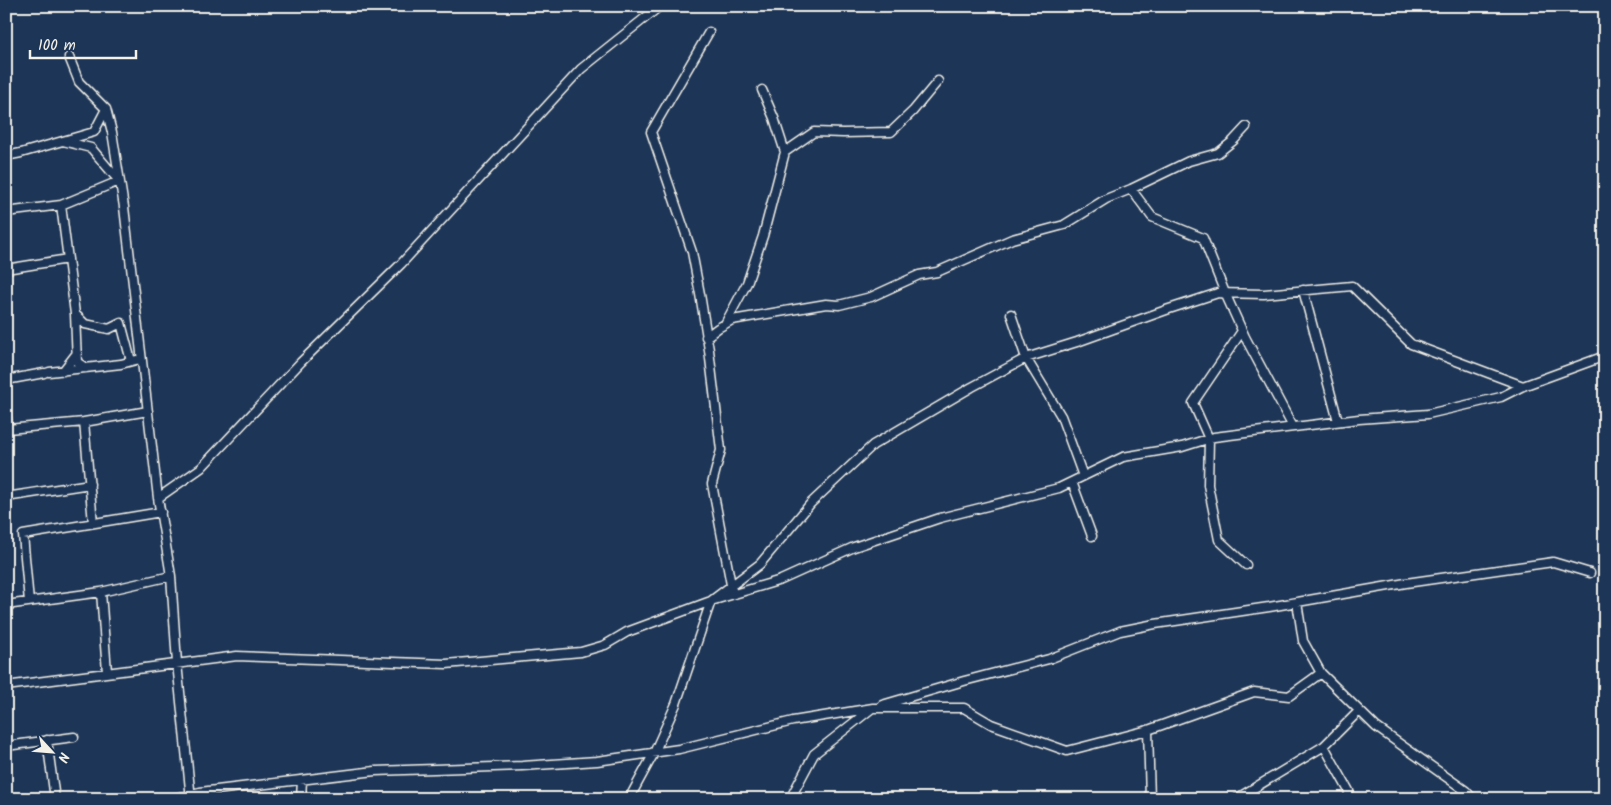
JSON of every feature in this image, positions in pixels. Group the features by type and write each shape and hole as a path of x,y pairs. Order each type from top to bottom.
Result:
{"street":[{"path":"158,498 201,468 301,362 401,264 581,69 660,6"},
{"path":"710,32 651,132 692,252 709,350 721,450 712,484 733,594"},
{"path":"69,57 79,82 106,109 112,132 124,207 158,498 171,576 177,663 191,797"},
{"path":"785,152 814,132 843,134 891,132 913,111 938,81"},
{"path":"725,324 747,283 763,236 785,152 774,118 762,90"},
{"path":"6,156 94,132 106,109"},
{"path":"706,337 732,320 826,304 839,305 870,297 919,276 937,272 1012,239 1064,225 1106,199 1189,161 1218,152 1233,141 1246,127"},
{"path":"63,141 91,148 119,181"},
{"path":"6,212 61,205 119,181"},
{"path":"1131,189 1152,217 1203,238 1242,331 1293,427"},
{"path":"61,205 75,314 77,362 86,368"},
{"path":"6,268 68,259"},
{"path":"630,799 654,753 676,704 710,601 760,564 811,503 873,446 972,386 1026,358 1218,293 1264,294 1352,286 1411,344 1523,386"},
{"path":"1303,290 1338,421"},
{"path":"75,314 85,324 109,329 121,323 131,361"},
{"path":"1011,314 1026,358 1061,416 1083,476"},
{"path":"1242,331 1193,403 1209,439 1208,485 1219,540 1246,565"},
{"path":"63,371 77,353"},
{"path":"6,686 237,656 314,657 446,664 581,652 605,645 627,632 710,601 781,580 854,546 940,518 1059,488 1123,457 1182,447 1209,439 1293,427 1338,421 1428,414 1501,397 1523,386 1605,356"},
{"path":"6,380 120,364 142,358"},
{"path":"6,411 7,429 84,422 148,410"},
{"path":"84,422 93,523"},
{"path":"1072,482 1092,536"},
{"path":"6,497 90,484"},
{"path":"29,602 23,535 161,512"},
{"path":"171,799 375,771 522,766 597,761 654,753 679,749 793,721 873,708 964,681 1049,659 1120,631 1406,582 1553,562 1590,573"},
{"path":"6,605 101,592 171,576"},
{"path":"101,592 107,672"},
{"path":"1297,602 1303,641 1321,673 1376,727 1466,791 1481,799"},
{"path":"790,799 814,754 873,708 964,708 990,724 1067,751 1148,730 1254,692 1289,696 1321,673"},
{"path":"1236,799 1324,746 1359,711"},
{"path":"1148,730 1150,799"},
{"path":"6,746 74,737"},
{"path":"47,740 55,799"},
{"path":"1324,746 1349,791 1348,799"},
{"path":"301,799 302,780"},
{"path":"1466,791 1473,799"}]}
